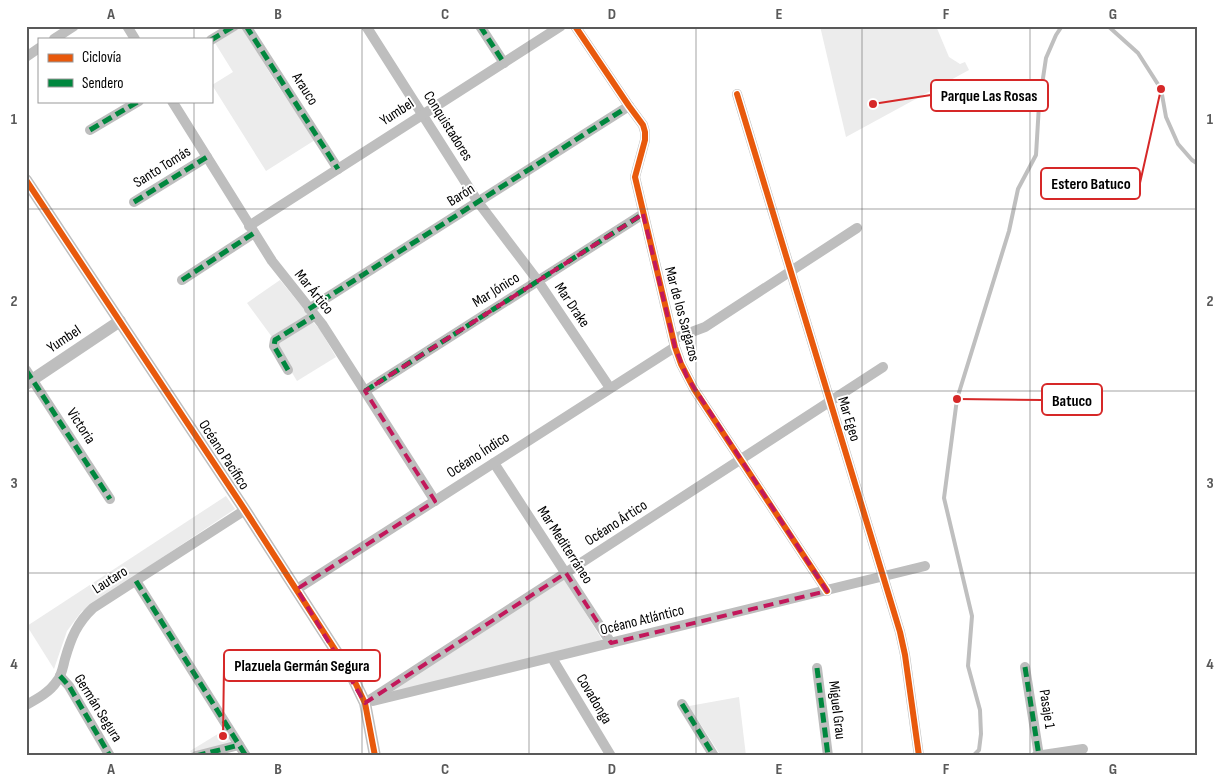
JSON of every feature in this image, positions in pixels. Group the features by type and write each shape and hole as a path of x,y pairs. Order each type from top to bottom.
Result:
{"street":[{"path":"56,38 74,26"},
{"path":"127,26 134,38"},
{"path":"212,39 234,26"},
{"name":"Arauco","path":"246,26 338,169"},
{"name":"Conquistadores","path":"366,26 478,202 507,240"},
{"path":"480,26 504,63"},
{"name":"Yumbel","path":"182,280 251,229 338,169 562,26"},
{"name":"Mar de los Sargazos","path":"575,26 630,106 645,132 645,140 635,177 674,343 681,364 694,389 827,591"},
{"path":"26,56 38,49"},
{"name":"Mar Egeo","path":"737,94 903,642 919,756"},
{"path":"90,130 137,102"},
{"name":"Mar Ártico","path":"173,102 251,229 278,270 311,313 322,324 435,501"},
{"name":"Barón","path":"288,370 274,346 276,340 311,313 478,202 630,106"},
{"name":"Santo Tomás","path":"134,202 207,157"},
{"name":"Océano Pacífico","path":"26,180 297,589 352,676 365,703 375,756"},
{"name":"Mar Jónico","path":"365,391 643,214"},
{"name":"Océano Índico","path":"297,589 610,388 674,343 705,327 858,228"},
{"name":"Mar Drake","path":"507,240 538,281 610,388"},
{"name":"Yumbel","path":"28,378 120,321"},
{"name":"Océano Ártico","path":"365,703 883,367"},
{"name":"Victoria","path":"28,378 110,499"},
{"name":"Mar Mediterráneo","path":"494,463 611,643"},
{"name":"Lautaro","path":"26,706 49,690 60,676 73,633 93,608 244,510"},
{"name":"Océano Atlántico","path":"365,703 884,578 925,566"},
{"path":"136,581 246,756"},
{"name":"Covadonga","path":"552,658 611,756"},
{"name":"Pasaje 1","path":"1025,667 1038,756"},
{"name":"Miguel Grau","path":"817,668 828,756"},
{"name":"Germán Segura","path":"60,676 69,686 110,756"},
{"path":"682,704 714,756"},
{"path":"196,756 239,745"},
{"path":"1038,756 1083,749"}],"highlighted area":[{"path":"643,214 675,347 687,377 827,591 611,643 566,573 365,703 297,589 435,501 365,391"}],"shaded area":[{"path":"241,26 276,83 315,140 266,171 212,85 233,72 215,43"},
{"path":"820,26 936,26 949,57 960,64 965,62 969,70 846,137"},
{"path":"280,280 309,315 272,337 247,303"},
{"path":"312,321 319,328 336,357 297,381 277,348 279,342"},
{"path":"226,496 235,509 82,611 67,631 54,669 27,626"},
{"path":"564,578 602,640 383,696"},
{"path":"739,697 746,756 721,756 689,706"},
{"path":"226,729 236,743 192,754 190,751"}],"waterway":[{"path":"973,756 979,750 981,734 980,710 968,666 972,616 944,498 957,399 1009,231 1018,189 1036,155 1039,105 1046,58 1062,26"},
{"path":"1108,26 1138,53 1161,89 1166,117 1178,144 1198,164"}],"marked path":[{"path":"212,39 234,26"},
{"path":"246,26 338,169"},
{"path":"480,26 504,63"},
{"path":"90,130 137,102"},
{"path":"309,309 629,106"},
{"path":"134,202 207,157"},
{"path":"365,391 643,214"},
{"path":"182,280 254,233"},
{"path":"288,370 274,346 275,340 314,316"},
{"path":"26,370 110,499"},
{"path":"136,581 246,756"},
{"path":"1025,667 1039,756"},
{"path":"817,668 828,756"},
{"path":"60,676 69,686 110,756"},
{"path":"682,704 714,756"},
{"path":"196,756 239,745"}],"cycle path":[{"path":"575,26 643,125 645,140 635,177 675,347 681,364 694,389 827,591"},
{"path":"737,94 900,632 919,756"},
{"path":"26,180 245,510 352,676 365,703 375,756"}],"place":[{"name":"Estero Batuco","path":"1161,89"},
{"name":"Parque Las Rosas","path":"873,104"},
{"name":"Batuco","path":"957,399"},
{"name":"Plazuela Germán Segura","path":"223,736"}]}
